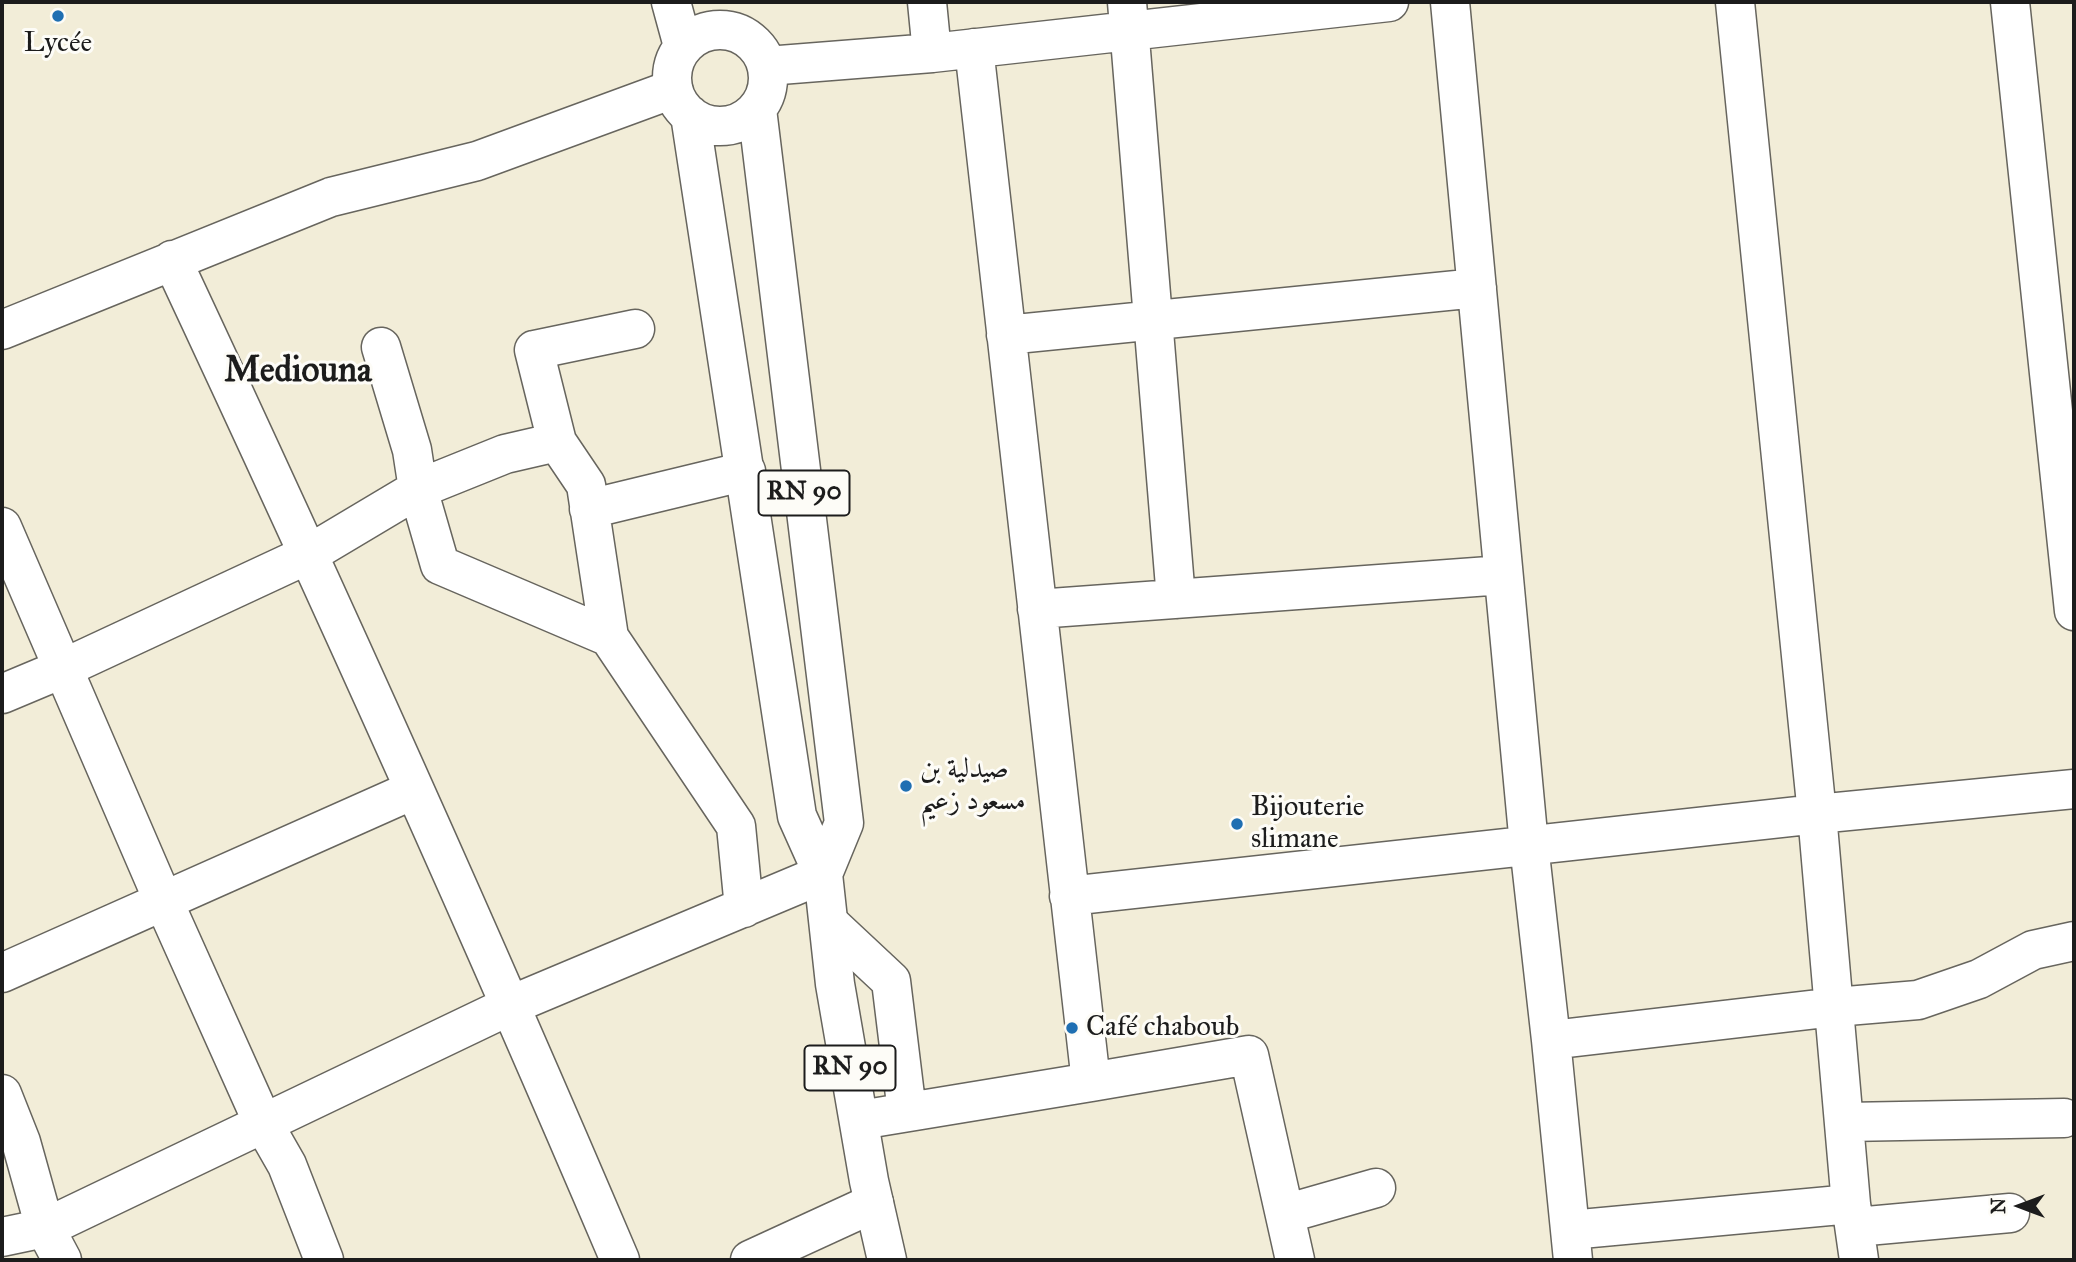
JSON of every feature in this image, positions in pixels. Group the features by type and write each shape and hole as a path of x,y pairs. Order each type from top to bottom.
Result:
{"street":[{"path":"671,2 683,46 695,36 724,29 735,17 761,52 767,66 974,48 1128,16 1389,2"},
{"path":"928,2 932,53"},
{"path":"1450,2 1529,845 1571,1245 1855,1230 2010,1213"},
{"path":"1735,2 1855,1230"},
{"path":"2010,2 2074,611"},
{"path":"1128,16 1176,599"},
{"name":"RN 90","path":"683,46 672,75 681,102 746,471 797,816 824,874 835,984 874,1203 887,1260"},
{"path":"974,48 1091,1082"},
{"name":"RN 90","path":"767,66 765,96 757,109 844,823 824,874"},
{"path":"2,330 331,197 477,161 681,102 702,122 717,126 732,125 746,119 757,109"},
{"path":"172,260 309,554 512,1005 620,1260"},
{"path":"1006,335 1477,288"},
{"path":"635,329 534,350 557,442 586,485 609,636 736,826 744,908"},
{"path":"381,347 412,450 418,489 440,565 609,636"},
{"path":"2,694 309,554 418,489 505,454 557,442"},
{"path":"589,509 746,471"},
{"path":"2,527 163,900 263,1123 287,1166 324,1260"},
{"path":"1037,609 1503,575"},
{"path":"1069,895 1816,814 2074,789"},
{"path":"2,973 413,790"},
{"path":"2,1237 47,1249 263,1123 512,1005 824,874"},
{"path":"828,923 891,981 907,1112"},
{"path":"1551,1041 1835,1006 1918,1000 1979,979 2033,950 2074,941"},
{"path":"860,1120 1249,1055 1295,1260"},
{"path":"2,1094 21,1142 47,1249"},
{"path":"1846,1122 2064,1118"},
{"path":"1284,1214 1376,1188"},
{"path":"750,1260 874,1203"}],"place":[{"name":"Lycée","path":"58,16"},
{"name":"صيدلية بن مسعود زعيم","path":"906,786"},
{"name":"Bijouterie slimane","path":"1237,824"},
{"name":"Café chaboub","path":"1072,1028"}],"district":[{"name":"Mediouna","path":"298,372"}]}
